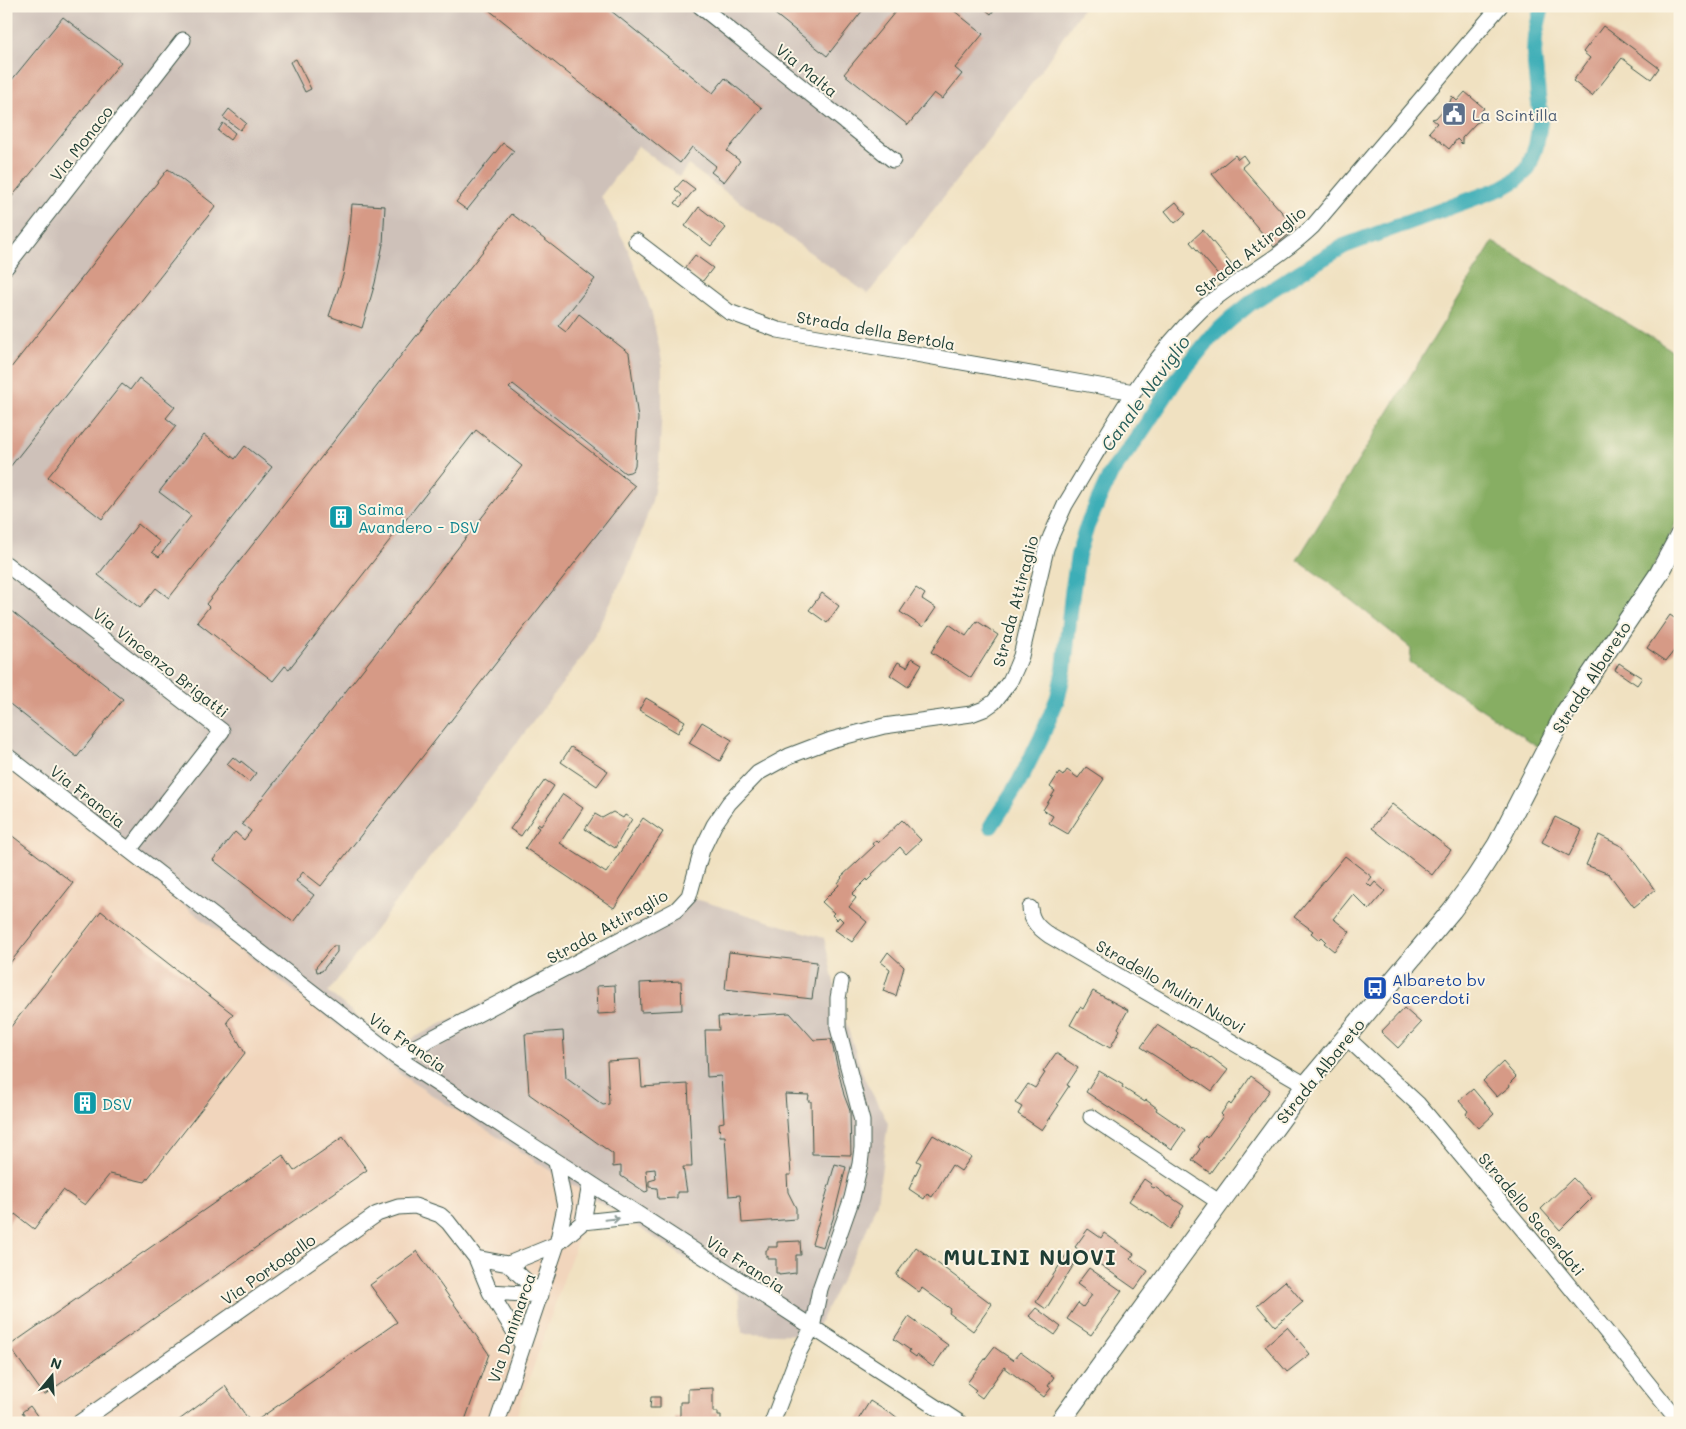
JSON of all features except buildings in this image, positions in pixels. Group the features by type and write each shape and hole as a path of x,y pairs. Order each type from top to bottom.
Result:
{"street":[{"name":"Via Malta","path":"700,6 893,160"},
{"name":"Strada Attiraglio","path":"396,1058 676,910 689,896 702,850 714,824 728,803 758,773 789,756 831,740 884,726 971,714 984,709 994,702 1010,681 1021,656 1046,550 1056,521 1134,392 1160,354 1202,309 1284,251 1313,226 1500,6"},
{"name":"Via Monaco","path":"6,267 183,40"},
{"name":"Strada della Bertola","path":"636,241 729,312 778,330 1134,392"},
{"name":"Strada Albareto","path":"1059,1423 1306,1085 1452,910 1475,879 1497,845 1565,712 1659,574 1680,535"},
{"name":"Via Vincenzo Brigatti","path":"6,564 222,731 129,850"},
{"name":"Via Francia","path":"6,755 396,1058 960,1423"},
{"name":"Stradello Mulini Nuovi","path":"1030,908 1032,919 1037,926 1050,936 1306,1085"},
{"path":"772,1423 799,1352 812,1328 815,1307 828,1262 852,1198 862,1148 862,1121 838,1028 838,998 841,982"},
{"name":"Stradello Sacerdoti","path":"1346,1037 1418,1104 1541,1251 1680,1423"},
{"path":"1091,1117 1219,1202"},
{"name":"Via Danimarca","path":"497,1423 557,1244 565,1207 556,1162"},
{"path":"565,1207 590,1184"},
{"path":"583,1222 590,1184"},
{"name":"Via Portogallo","path":"79,1423 377,1214 398,1207 415,1206 440,1215 448,1222 476,1258 490,1292 523,1346"},
{"path":"476,1258 508,1264 557,1244 583,1222 639,1216"},
{"path":"508,1264 540,1295"},
{"path":"490,1292 540,1295"}],"shaded area":[{"path":"6,6 1084,6 1036,78 868,294 688,165 679,177 638,146 601,196 627,247 651,310 662,361 659,463 652,501 641,534 629,565 586,652 328,992 396,1047 689,897 824,938 837,996 864,1078 888,1123 877,1202 865,1234 813,1335 742,1333 739,1294 404,1077 6,766"},
{"path":"6,766 404,1077 592,1197 514,1423 6,1423"}],"green space":[{"path":"1493,242 1680,355 1680,515 1649,576 1539,747 1410,662 1411,648 1327,581 1297,560"}],"waterway":[{"name":"Canale Naviglio","path":"991,826 1019,782 1041,738 1058,697 1064,669 1078,555 1087,526 1111,473 1138,437 1177,378 1212,336 1252,302 1344,246 1502,188 1516,180 1528,169 1536,146 1541,117 1534,54 1535,36 1542,6"}],"place":[{"name":"La Scintilla","path":"1454,114"},
{"name":"Saima Avandero - DSV","path":"341,517"},
{"name":"Albareto bv Sacerdoti","path":"1375,988"},
{"name":"DSV","path":"85,1103"}],"district":[{"name":"MULINI NUOVI","path":"1030,1256"}]}
